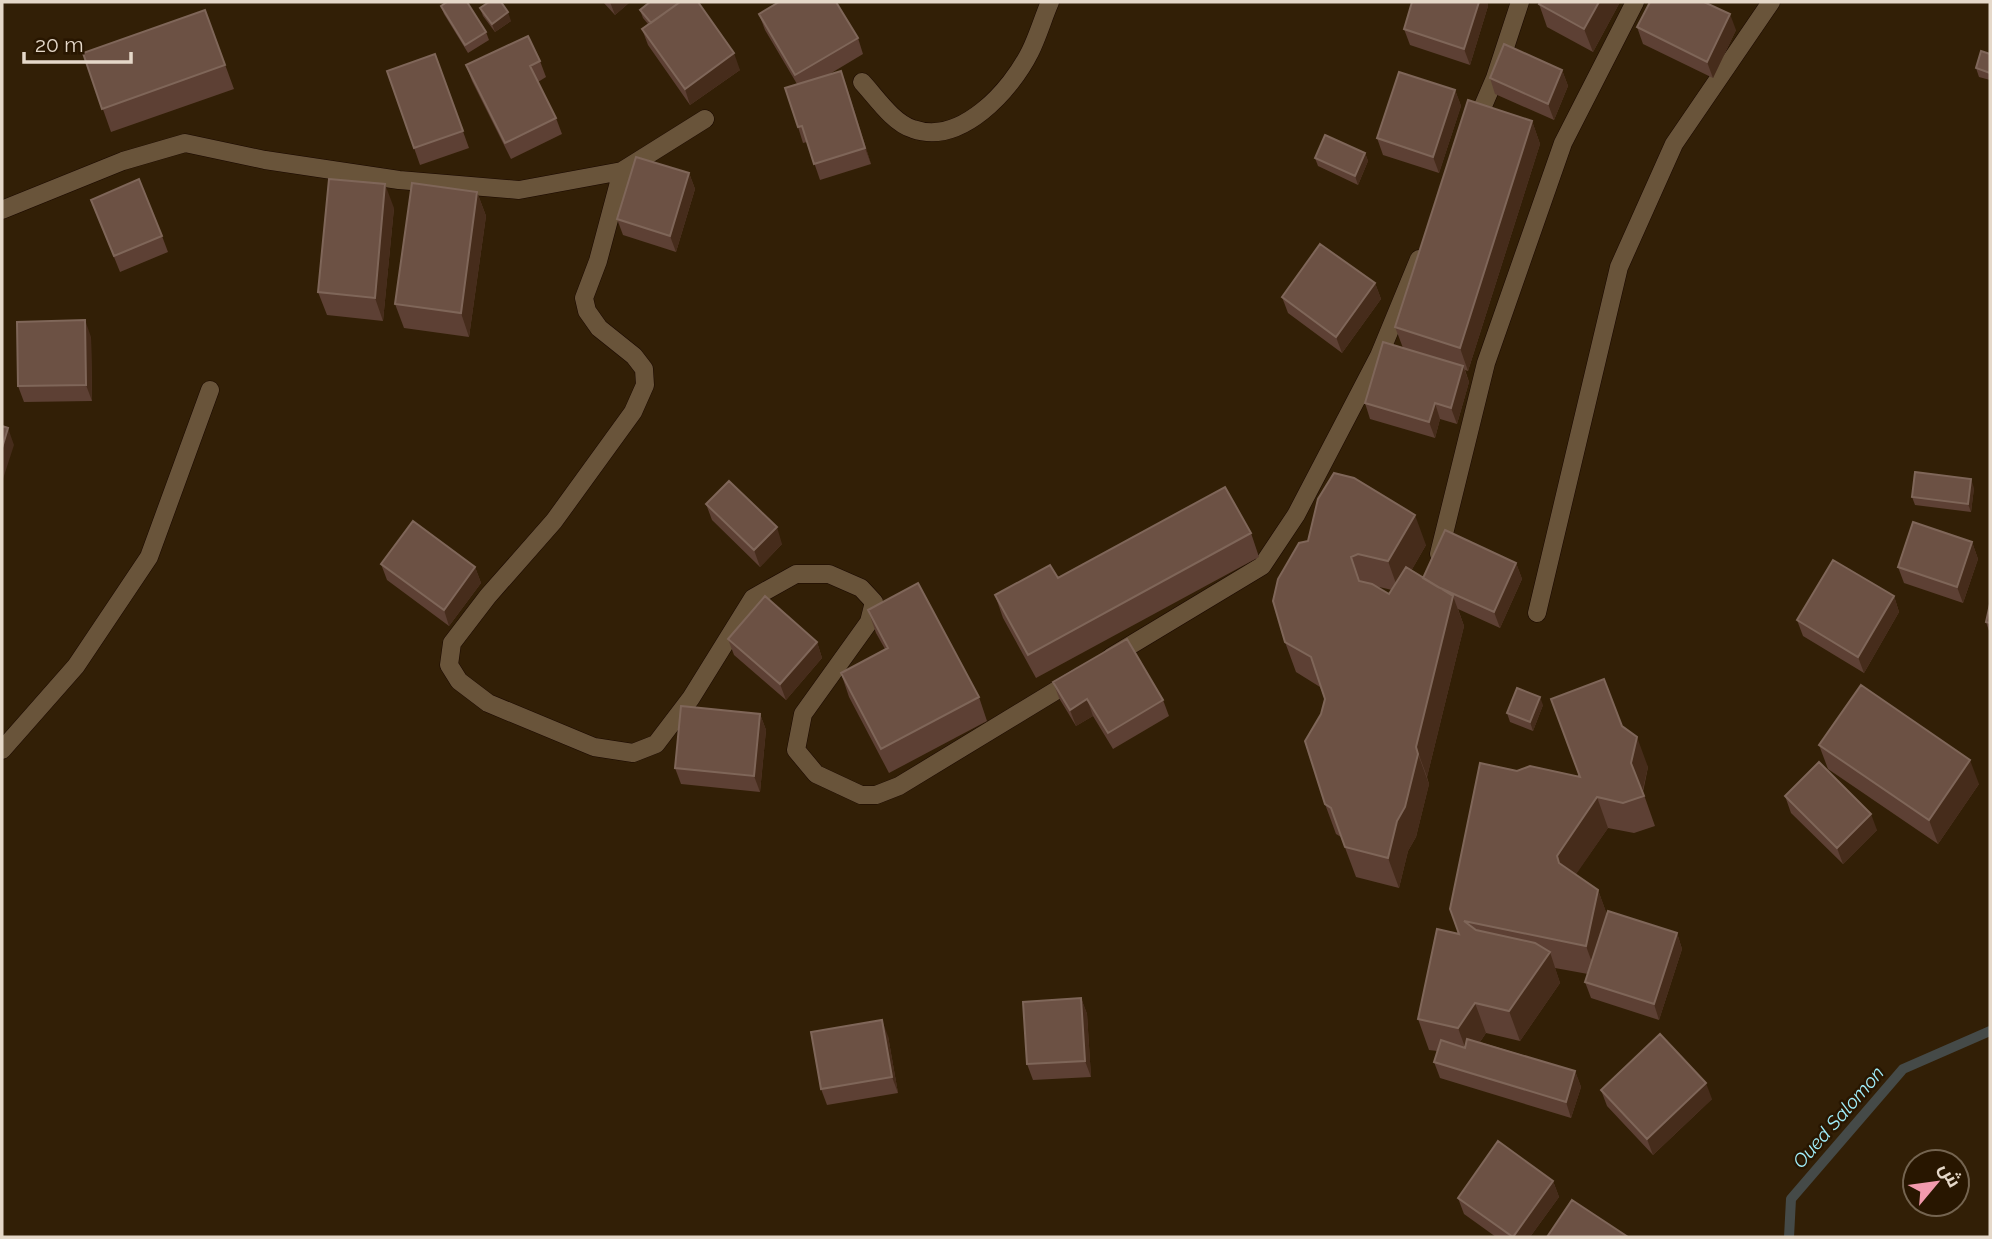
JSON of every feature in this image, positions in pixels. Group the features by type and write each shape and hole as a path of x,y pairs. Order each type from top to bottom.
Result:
{"street":[{"path":"862,82 891,113 914,130 936,132 960,127 978,116 1001,94 1030,54 1050,2"},
{"path":"1468,141 1495,78 1520,2"},
{"path":"1437,563 1486,363 1563,144 1635,2"},
{"path":"1537,613 1619,267 1674,144 1771,2"},
{"path":"2,210 123,162 185,143 265,160 399,180 519,190 622,172 705,119"},
{"path":"622,172 598,261 584,299 587,311 599,328 634,356 644,369 645,385 633,412 554,521 488,596 452,643 449,665 459,681 488,703 594,747 633,753 656,744 691,698 753,598 796,574 829,575 862,588 874,602 869,622 803,714 796,750 816,774 861,795 876,794 899,786 1262,566 1296,515 1379,356 1426,242"},
{"path":"2,750 76,666 149,557 209,390"}],"building":[{"path":"447,2 467,2 486,32 465,45 441,6"},
{"path":"489,2 501,2 508,12 492,24 480,8"},
{"path":"650,2 680,2 651,23 640,10"},
{"path":"680,2 698,2 734,53 685,89 642,29"},
{"path":"779,2 836,2 858,38 795,75 759,14"},
{"path":"1412,2 1479,2 1464,49 1404,29"},
{"path":"1599,2 1584,29 1539,4"},
{"path":"1650,2 1704,2 1730,14 1707,62 1637,27"},
{"path":"205,10 225,65 102,109 83,53"},
{"path":"528,36 540,61 530,66 556,118 505,143 466,65"},
{"path":"1504,44 1562,70 1548,104 1490,78"},
{"path":"1981,51 1990,54 1990,73 1976,68"},
{"path":"435,54 463,131 414,148 387,71"},
{"path":"841,71 865,148 814,164 802,126 798,127 785,88"},
{"path":"1399,72 1455,90 1433,157 1377,138"},
{"path":"1468,100 1532,121 1460,348 1395,327"},
{"path":"1325,135 1365,153 1355,176 1315,158"},
{"path":"636,157 689,173 670,236 617,219"},
{"path":"139,179 162,236 114,256 91,200"},
{"path":"329,179 385,184 375,298 318,292"},
{"path":"412,183 477,192 461,313 395,304"},
{"path":"1320,244 1375,283 1336,337 1282,297"},
{"path":"85,320 86,385 18,386 17,322"},
{"path":"1383,342 1463,366 1451,408 1435,403 1429,422 1365,403"},
{"path":"2,426 8,428 2,448"},
{"path":"1915,472 1971,479 1968,504 1912,497"},
{"path":"1334,473 1354,478 1415,515 1388,561 1358,554 1351,557 1359,581 1372,584 1389,594 1406,567 1453,596 1416,747 1418,754 1405,807 1397,821 1388,858 1345,847 1331,808 1325,804 1305,741 1321,714 1325,699 1311,657 1285,642 1273,601 1278,579 1299,543 1308,541 1318,499"},
{"path":"729,481 777,527 754,550 706,504"},
{"path":"1225,487 1251,533 1028,655 995,595 1050,565 1058,578"},
{"path":"413,521 475,567 444,610 381,564"},
{"path":"1913,522 1972,542 1957,587 1898,567"},
{"path":"1445,530 1516,563 1494,612 1423,578"},
{"path":"1833,560 1894,596 1858,657 1797,620"},
{"path":"918,583 979,697 881,749 841,673 888,648 868,610"},
{"path":"765,596 817,642 780,684 728,639"},
{"path":"1990,604 1990,623 1986,622"},
{"path":"1127,639 1163,700 1108,733 1087,699 1070,710 1053,682"},
{"path":"1604,679 1622,726 1637,737 1631,763 1644,796 1623,803 1597,797 1557,856 1559,863 1598,890 1586,946 1464,921 1476,930 1535,943 1550,952 1509,1011 1475,1003 1458,1028 1418,1019 1437,929 1459,934 1450,909 1480,763 1517,771 1530,766 1580,777 1551,699"},
{"path":"1861,685 1970,760 1929,820 1819,745"},
{"path":"1517,688 1540,697 1530,722 1507,713"},
{"path":"681,706 760,714 754,776 675,768"},
{"path":"1819,762 1871,814 1837,848 1785,796"},
{"path":"1608,911 1677,933 1654,1004 1585,982"},
{"path":"1081,998 1085,1061 1027,1064 1023,1002"},
{"path":"882,1020 892,1077 821,1089 811,1032"},
{"path":"1660,1034 1706,1083 1647,1139 1601,1090"},
{"path":"1467,1039 1575,1071 1566,1102 1434,1062 1441,1040 1465,1048"},
{"path":"1498,1141 1553,1181 1513,1237 1458,1198"},
{"path":"1572,1200 1628,1237 1547,1237"}],"waterway":[{"name":"Oued Salomon","path":"1789,1237 1791,1199 1903,1069 1990,1031"}]}
